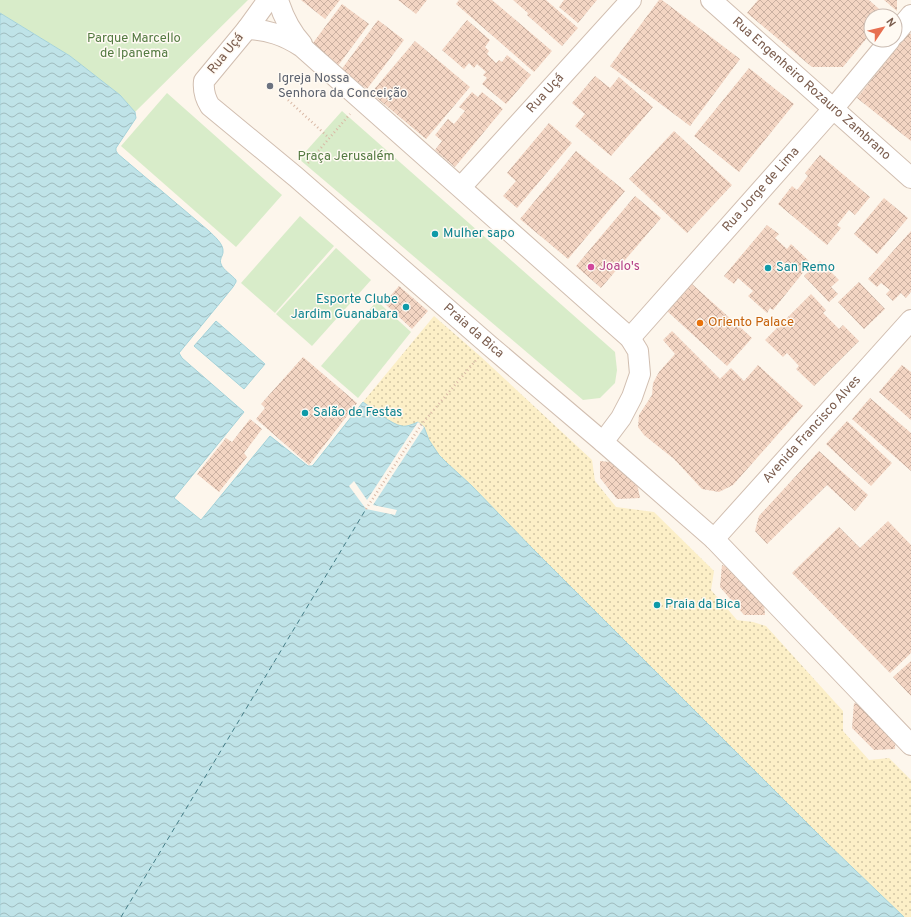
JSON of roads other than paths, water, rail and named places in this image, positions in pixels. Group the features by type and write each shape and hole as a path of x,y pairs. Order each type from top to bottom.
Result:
{"street":[{"name":"Rua Uçá","path":"204,91 204,81 247,29 268,0"},
{"path":"278,0 282,12 292,31 311,55"},
{"name":"Rua Uçá","path":"461,187 631,0"},
{"name":"Rua Engenheiro Rozauro Zambrano","path":"711,0 911,178"},
{"path":"903,24 911,15"},
{"path":"247,29 281,35 302,47 630,338 638,351 640,374 632,397 621,418 603,442"},
{"name":"Rua Jorge de Lima","path":"630,338 833,109 883,48"},
{"name":"Praia da Bica","path":"204,91 210,106 296,177 603,442 714,540 911,745"},
{"name":"Avenida Francisco Alves","path":"714,540 911,320"}],"water":[{"path":"0,13 70,56 120,95 135,112 136,118 116,148 116,151 216,238 223,249 220,261 221,264 236,280 233,287 179,353 182,358 244,412 174,498 201,520 270,436 308,466 312,466 363,402 388,420 398,425 406,426 418,422 424,427 429,440 439,455 471,485 828,844 904,917 0,917"},
{"path":"216,321 265,364 244,389 194,346"}],"place":[{"name":"Igreja Nossa Senhora da Conceição","path":"270,86"},
{"name":"Mulher sapo","path":"435,234"},
{"name":"Joalo's","path":"591,267"},
{"name":"San Remo","path":"768,268"},
{"name":"Esporte Clube Jardim Guanabara","path":"406,307"},
{"name":"Oriento Palace","path":"700,323"},
{"name":"Salão de Festas","path":"305,413"},
{"name":"Praia da Bica","path":"657,605"}],"park label":[{"name":"Parque Marcello de Ipanema","path":"134,46"},
{"name":"Praça Jerusalém","path":"346,157"}]}
